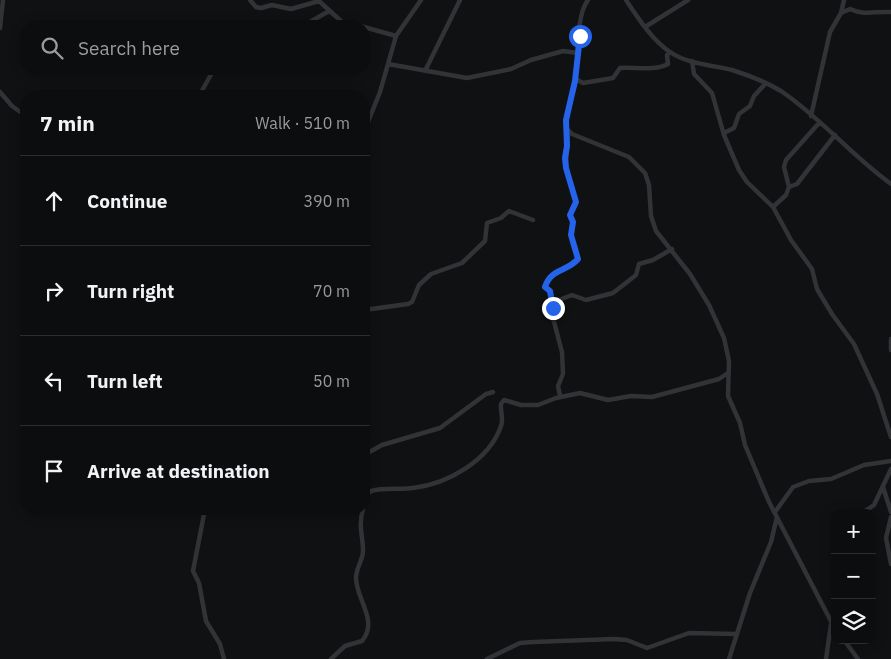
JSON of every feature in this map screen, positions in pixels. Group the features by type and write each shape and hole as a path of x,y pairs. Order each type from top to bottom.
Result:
{"street":[{"path":"0,28 3,0"},
{"path":"250,0 256,7 261,8 272,5 291,8 319,1 340,20"},
{"path":"370,117 380,92 396,36 421,0"},
{"path":"425,71 460,0"},
{"path":"560,396 558,386 563,374 562,352 550,291 545,287 553,273 570,266 578,259 570,231 573,222 570,215 576,202 566,168 568,131 566,120 576,79 581,16 588,0"},
{"path":"626,0 645,27 670,52 692,61 737,72 766,83 789,97 891,184"},
{"path":"645,27 688,0"},
{"path":"811,116 830,32 841,13 844,0"},
{"path":"841,13 850,9 862,14 891,12"},
{"path":"313,20 329,11"},
{"path":"370,28 396,36"},
{"path":"388,64 467,78 505,71 531,60 563,51 578,53"},
{"path":"576,79 583,83 613,78 620,68 644,66 658,69 668,64 667,55 670,52"},
{"path":"692,61 694,74 712,93 724,133 739,170 747,182 773,207 791,240 812,269 817,289 832,314 854,344 877,394 891,437"},
{"path":"202,90 211,75"},
{"path":"724,133 734,128 738,116 750,106 754,96 766,83"},
{"path":"0,92 12,106 20,112"},
{"path":"773,207 786,195 789,187 784,167 786,160 819,123"},
{"path":"568,131 629,157 638,164 648,180 653,223 709,305 725,344 729,372 728,396 740,423 745,445 776,514 831,624 826,659"},
{"path":"789,187 797,184 835,135"},
{"path":"370,309 408,304 421,283 435,272 462,263 486,241 487,223 501,218 510,211 533,220"},
{"path":"551,303 572,295 586,300 613,293 636,275 639,264 656,258 672,249"},
{"path":"891,339 891,350"},
{"path":"370,492 430,485 443,481 463,469 485,450 497,434 502,422 501,404 504,400 521,405 538,405 560,396 580,393 608,400 631,396 652,397 720,379 729,372"},
{"path":"370,452 382,445 440,428 465,412 483,396 494,392"},
{"path":"729,659 736,634 771,542 776,514 792,487 809,481 831,479 864,465 891,461"},
{"path":"868,509 874,505 891,470"},
{"path":"883,487 891,512"},
{"path":"204,515 194,574 199,583 206,621 220,644 224,659"},
{"path":"331,659 345,646 362,641 367,632 368,617 356,577 363,554 359,527 361,515"},
{"path":"891,517 886,538 891,564"},
{"path":"487,659 520,643 614,639 634,642 647,648 672,637 689,633 736,634"},
{"path":"847,644 858,659"}],"route":[{"path":"553,308 550,291 545,287 546,282 553,273 570,266 578,259 570,231 573,222 570,215 576,202 565,158 568,131 566,120 575,81 580,36"}]}
